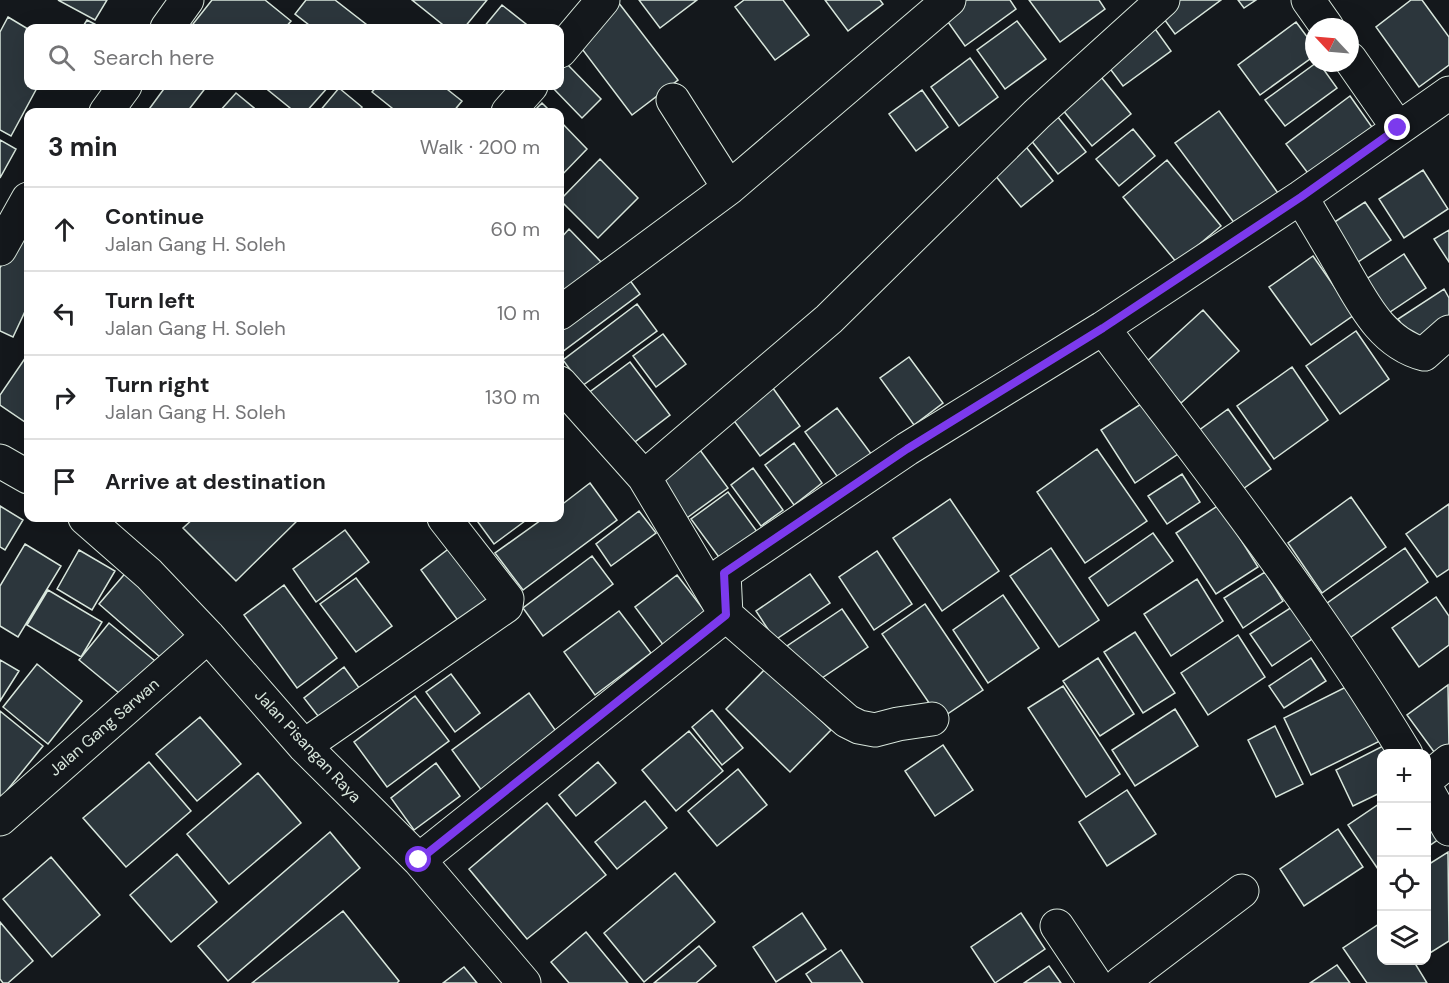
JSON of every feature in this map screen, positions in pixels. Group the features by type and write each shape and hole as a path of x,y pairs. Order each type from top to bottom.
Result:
{"street":[{"path":"169,24 187,0"},
{"path":"564,46 603,0"},
{"path":"564,310 729,188 949,0"},
{"path":"644,477 829,319 1037,114 1162,0"},
{"path":"1308,0 1321,18"},
{"path":"1359,72 1398,128"},
{"path":"109,108 122,90"},
{"path":"512,108 527,90"},
{"path":"726,615 724,573 907,449 1103,328 1301,197 1449,93"},
{"path":"673,100 729,188"},
{"path":"1301,197 1370,315 1393,339 1411,351 1424,354 1449,332"},
{"path":"0,249 24,206"},
{"path":"1103,328 1326,630 1404,749"},
{"path":"564,387 644,477 726,615 847,721 859,727 875,730 932,719"},
{"path":"0,461 24,475"},
{"name":"Jalan Pisangan Raya","path":"90,522 149,574 208,636 304,746 419,860 524,983"},
{"path":"304,746 506,606 507,599 447,522"},
{"path":"419,860 726,615"},
{"name":"Jalan Gang Sarwan","path":"0,819 208,636"},
{"path":"1431,776 1449,761"},
{"path":"1431,797 1449,829"},
{"path":"1120,983 1242,891"},
{"path":"1057,926 1095,983"}],"building":[{"path":"58,0 107,0 95,20"},
{"path":"212,0 265,0 291,21 288,24 193,24"},
{"path":"306,0 335,0 366,24 308,24 295,14"},
{"path":"412,0 487,0 467,24 442,24"},
{"path":"639,0 697,0 660,28"},
{"path":"744,0 783,0 809,35 775,60 735,7"},
{"path":"825,0 880,0 883,4 848,31"},
{"path":"964,0 1010,0 1016,9 965,46 943,15"},
{"path":"1029,0 1099,0 1105,9 1060,42"},
{"path":"1167,0 1221,0 1175,34 1156,8"},
{"path":"1238,0 1256,0 1244,8"},
{"path":"1411,0 1422,0 1449,37 1449,65 1419,87 1376,27"},
{"path":"618,2 678,80 632,115 573,37"},
{"path":"502,5 526,24 486,24"},
{"path":"8,17 24,27 24,90 36,90 24,108 11,136 0,130 0,32"},
{"path":"1017,21 1046,59 1005,89 977,50"},
{"path":"1296,22 1305,34 1305,62 1260,95 1238,65"},
{"path":"1153,26 1171,51 1123,86 1105,62"},
{"path":"970,58 998,97 959,126 931,87"},
{"path":"567,64 601,99 582,118 555,90 564,90 564,67"},
{"path":"1305,71 1325,72 1337,88 1285,126 1265,100"},
{"path":"1097,72 1131,114 1092,146 1058,104"},
{"path":"163,90 204,90 190,108 150,108"},
{"path":"268,90 325,90 310,108 290,108"},
{"path":"337,90 341,90 362,107 361,108 322,108"},
{"path":"374,90 448,90 462,101 456,108 392,108 372,92"},
{"path":"922,90 948,127 916,151 889,114"},
{"path":"236,93 254,108 223,108"},
{"path":"1350,96 1374,130 1310,176 1286,144"},
{"path":"542,103 547,108 537,108"},
{"path":"1053,111 1086,152 1058,174 1026,134"},
{"path":"1219,111 1278,193 1235,224 1175,143"},
{"path":"564,125 587,149 564,173"},
{"path":"1133,129 1155,156 1119,186 1096,159"},
{"path":"1019,138 1053,181 1021,207 986,164"},
{"path":"0,140 16,149 0,178"},
{"path":"600,159 638,198 598,238 564,204 564,196"},
{"path":"1167,160 1221,226 1177,263 1123,197"},
{"path":"1423,170 1448,209 1404,238 1379,199"},
{"path":"1365,202 1391,240 1358,262 1333,223"},
{"path":"19,229 24,232 24,314 13,337 0,331 0,268"},
{"path":"569,229 603,264 564,291 564,235"},
{"path":"1449,230 1449,262 1434,239"},
{"path":"1404,254 1426,288 1387,314 1365,280"},
{"path":"1313,256 1354,315 1311,345 1269,287"},
{"path":"626,275 640,294 564,351 564,322"},
{"path":"1444,289 1449,298 1449,326 1416,347 1398,319"},
{"path":"637,304 657,331 582,386 564,359"},
{"path":"1203,310 1239,351 1181,403 1145,363"},
{"path":"1356,331 1389,379 1340,414 1306,366"},
{"path":"663,334 686,364 656,387 633,356"},
{"path":"909,357 943,403 914,425 880,378"},
{"path":"24,360 24,421 0,405 0,395"},
{"path":"630,362 670,415 627,448 587,394"},
{"path":"1292,367 1328,420 1274,459 1237,406"},
{"path":"770,384 800,426 760,456 729,414"},
{"path":"1144,402 1178,454 1135,483 1101,430"},
{"path":"837,408 875,459 842,483 805,432"},
{"path":"1228,409 1271,469 1240,491 1198,431"},
{"path":"794,443 822,483 794,505 765,465"},
{"path":"697,446 728,488 684,520 654,478"},
{"path":"1097,449 1147,521 1085,563 1037,492"},
{"path":"753,468 783,510 761,526 731,485"},
{"path":"1182,474 1200,502 1167,524 1148,496"},
{"path":"590,483 617,520 523,590 495,553 538,522 564,522 564,503"},
{"path":"728,492 758,533 721,560 691,519"},
{"path":"1351,497 1386,547 1322,593 1288,543"},
{"path":"950,499 999,571 942,611 893,538"},
{"path":"1449,504 1449,569 1437,577 1406,534"},
{"path":"1219,505 1258,567 1216,594 1176,533"},
{"path":"0,506 23,520 5,550 0,547"},
{"path":"639,511 656,533 611,566 596,544"},
{"path":"190,522 296,522 236,581 183,528"},
{"path":"478,522 524,522 494,544"},
{"path":"345,530 369,562 316,602 293,569"},
{"path":"1153,533 1173,561 1108,606 1089,578"},
{"path":"25,544 61,566 18,637 0,626 0,586"},
{"path":"451,547 493,604 462,626 421,570"},
{"path":"1051,548 1099,620 1059,647 1010,576"},
{"path":"1405,548 1428,582 1347,640 1323,606"},
{"path":"79,550 115,571 92,610 57,589"},
{"path":"877,551 912,604 874,630 839,577"},
{"path":"592,556 613,584 543,636 523,608"},
{"path":"128,570 197,631 168,664 99,604"},
{"path":"1265,572 1283,601 1243,628 1224,598"},
{"path":"810,574 830,603 775,640 756,611"},
{"path":"677,575 707,614 664,646 635,607"},
{"path":"356,578 392,626 356,652 320,604"},
{"path":"1197,579 1223,621 1171,656 1144,614"},
{"path":"284,585 337,658 297,688 244,615"},
{"path":"48,590 102,622 81,657 27,625"},
{"path":"1003,595 1039,648 988,683 953,630"},
{"path":"1436,597 1449,616 1449,645 1419,667 1392,628"},
{"path":"925,604 983,690 940,719 882,634"},
{"path":"1295,605 1315,637 1272,666 1250,634"},
{"path":"842,609 868,647 813,684 787,646"},
{"path":"619,611 651,653 595,695 564,652"},
{"path":"109,623 160,665 130,702 79,660"},
{"path":"1135,632 1175,693 1143,713 1104,652"},
{"path":"1238,635 1265,677 1208,715 1181,673"},
{"path":"1098,658 1134,714 1100,736 1063,681"},
{"path":"1311,658 1326,681 1284,708 1269,686"},
{"path":"0,660 19,671 0,701"},
{"path":"37,664 82,701 48,744 3,707"},
{"path":"344,667 365,696 325,725 304,698"},
{"path":"767,667 831,730 790,772 726,709"},
{"path":"451,674 480,713 455,732 426,692"},
{"path":"1352,684 1380,741 1311,775 1284,718"},
{"path":"1448,685 1449,748 1437,756 1407,715"},
{"path":"1063,686 1120,774 1086,797 1028,708"},
{"path":"529,693 558,734 482,791 452,750"},
{"path":"415,696 449,741 387,787 354,742"},
{"path":"1175,709 1198,746 1135,786 1112,750"},
{"path":"712,710 743,748 722,765 692,727"},
{"path":"0,711 43,746 0,799"},
{"path":"200,717 241,764 197,801 156,754"},
{"path":"1275,726 1303,784 1276,797 1248,740"},
{"path":"689,731 723,771 676,811 642,770"},
{"path":"1387,744 1390,749 1377,749"},
{"path":"943,745 973,790 935,816 905,771"},
{"path":"1377,749 1377,794 1353,806 1336,770"},
{"path":"149,762 191,811 126,867 83,818"},
{"path":"598,762 616,783 576,816 559,795"},
{"path":"436,763 460,796 414,830 391,798"},
{"path":"738,769 767,805 717,846 688,811"},
{"path":"258,773 301,823 229,884 187,834"},
{"path":"1127,790 1156,834 1107,866 1079,822"},
{"path":"645,801 667,828 617,869 595,842"},
{"path":"547,803 606,875 527,939 469,869"},
{"path":"1377,805 1377,868 1348,825"},
{"path":"1431,805 1449,832 1431,845"},
{"path":"1338,829 1363,867 1304,906 1280,869"},
{"path":"330,832 360,868 228,981 198,946"},
{"path":"1448,852 1449,941 1431,952 1431,911 1431,863"},
{"path":"177,854 217,902 171,942 130,895"},
{"path":"51,857 100,915 52,957 3,899"},
{"path":"675,873 715,922 644,982 604,933"},
{"path":"343,911 399,981 397,983 252,983"},
{"path":"802,913 826,949 776,982 753,947"},
{"path":"1021,913 1045,949 995,983 971,947"},
{"path":"0,922 33,961 8,983 3,983 0,979"},
{"path":"1377,925 1377,965 1416,965 1427,983 1367,983 1343,948"},
{"path":"586,932 628,983 569,983 551,962"},
{"path":"699,946 716,966 696,983 654,983"},
{"path":"841,950 863,983 812,983 806,974"},
{"path":"1337,965 1350,983 1310,983"},
{"path":"1049,966 1061,983 1024,983"},
{"path":"464,967 477,983 443,983"}],"route":[{"path":"419,860 726,615 724,573 907,449 1103,328 1301,197 1398,128"}]}
